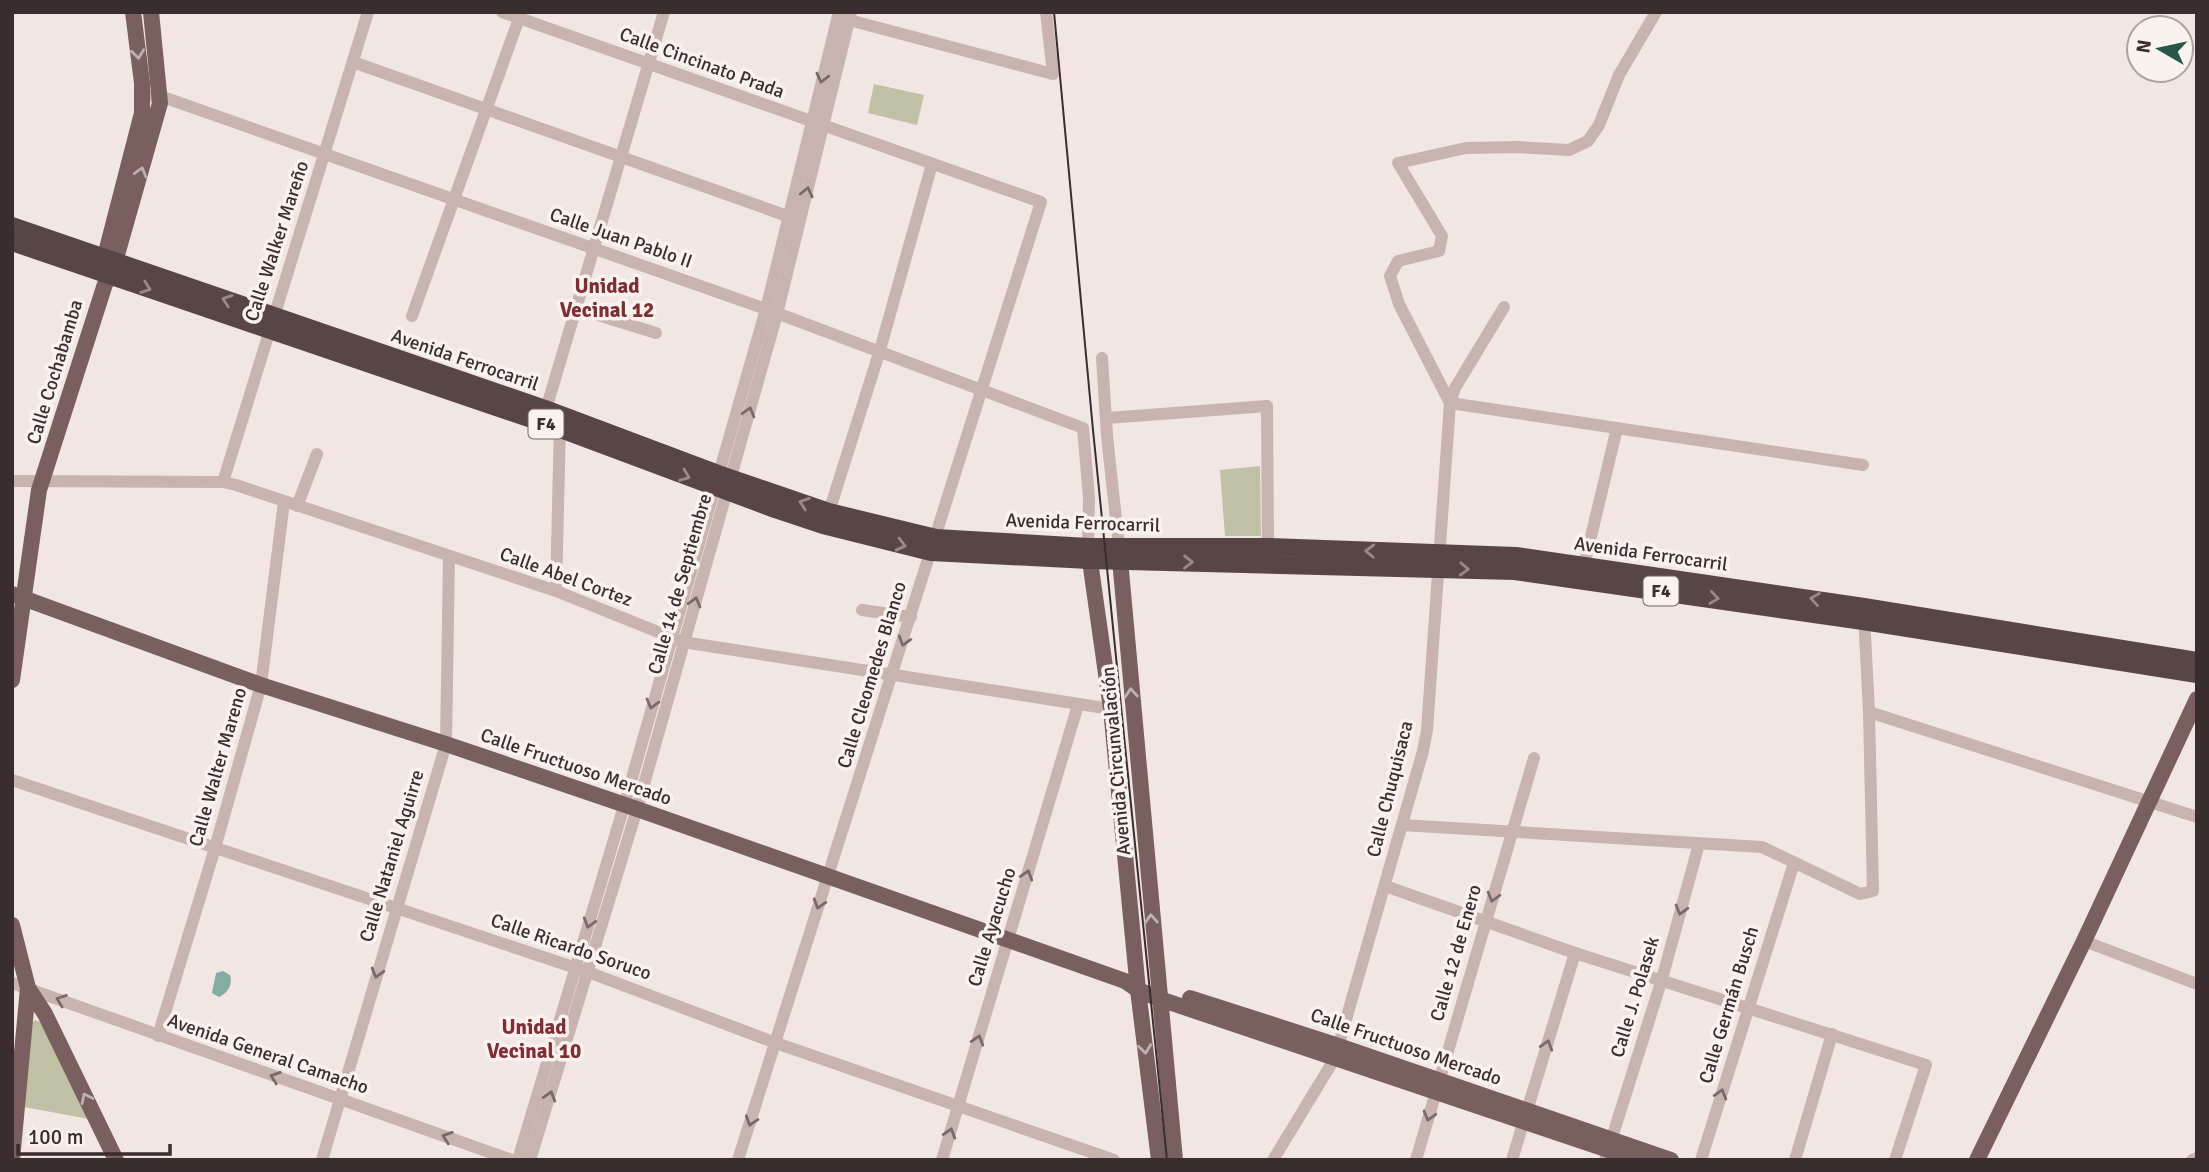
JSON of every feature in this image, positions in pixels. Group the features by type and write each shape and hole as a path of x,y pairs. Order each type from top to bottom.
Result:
{"highway":[{"name":"Avenida Ferrocarril","path":"12,226 108,270"},
{"name":"Avenida Ferrocarril","path":"12,242 271,323 552,419 722,483 823,525 933,545 1089,553 1438,561 1516,556 1583,572 2197,661"},
{"name":"Avenida Ferrocarril","path":"722,483 830,512 933,545"},
{"name":"Avenida Ferrocarril","path":"1119,554 1268,547 1438,561"},
{"name":"Avenida Ferrocarril","path":"1864,614 2197,674"}],"main road":[{"path":"108,270 142,113 143,96 133,12"},
{"path":"108,270 158,111 160,96 151,12"},
{"name":"Calle Cochabamba","path":"12,680 18,596 39,491 108,270"},
{"name":"Avenida Circunvalación","path":"1089,553 1145,987 1175,1160"},
{"name":"Avenida Circunvalación","path":"1119,554 1145,987 1159,1160"},
{"name":"Calle Fructuoso Mercado","path":"18,596 261,685 446,744 1008,941 1525,1116 1638,1160"},
{"path":"1978,1160 2197,699"},
{"path":"12,925 20,985 12,1160"},
{"path":"20,985 45,1014 116,1160"},
{"name":"Calle Fructuoso Mercado","path":"1608,1150 1671,1160"}],"street":[{"name":"Calle Walker Mareño","path":"223,482 368,12"},
{"name":"Calle Cincinato Prada","path":"502,12 520,15 648,64 1041,202"},
{"path":"556,591 552,419 575,308 664,12"},
{"path":"842,14 1053,74 1046,12"},
{"path":"1450,403 1399,304 1390,276 1398,261 1438,251 1442,236 1398,163 1466,148 1569,150 1588,141 1599,125 1619,75 1656,12"},
{"name":"Calle 14 de Septiembre","path":"528,1160 630,808 683,642 722,483 795,218 842,14"},
{"path":"412,316 520,15"},
{"path":"353,62 795,218"},
{"name":"Calle Juan Pablo II","path":"143,96 160,96 593,248 880,350 1083,428"},
{"path":"830,512 880,350 932,164"},
{"name":"Calle Cleomedes Blanco","path":"738,1160 1041,202"},
{"path":"1450,403 1455,388 1504,307"},
{"path":"575,308 656,333"},
{"name":"Avenida Circunvalación","path":"1102,358 1119,554"},
{"path":"1450,403 1863,465"},
{"name":"Calle Chuquisaca","path":"1273,1160 1337,1052 1427,730 1450,403"},
{"path":"1108,418 1267,406 1268,547"},
{"name":"Avenida Circunvalación","path":"1083,428 1089,498 1089,553"},
{"path":"1583,572 1616,428"},
{"path":"297,506 317,454"},
{"name":"Calle Abel Cortez","path":"12,481 223,482 556,591 683,642 1111,709"},
{"name":"Calle 14 de Septiembre","path":"630,808 671,638 722,483"},
{"name":"Calle Walter Mareno","path":"158,1036 261,685 284,502"},
{"name":"Calle Nataniel Aguirre","path":"322,1160 446,744 449,556"},
{"path":"862,610 911,617"},
{"path":"1402,825 1762,847 1860,894 1873,891 1864,614"},
{"name":"Calle Ayacucho","path":"942,1160 1078,705"},
{"path":"1869,712 2197,817"},
{"name":"Calle 12 de Enero","path":"1416,1160 1534,758"},
{"name":"Calle Ricardo Soruco","path":"12,780 582,970 776,1043 1114,1160"},
{"name":"Calle J. Polasek","path":"1608,1150 1662,979 1699,844"},
{"name":"Calle Germán Busch","path":"1701,1160 1794,863"},
{"path":"1385,886 1575,953 1926,1065 1895,1160"},
{"path":"2084,941 2197,984"},
{"path":"1512,1160 1575,953"},
{"name":"Calle 14 de Septiembre","path":"522,1160 520,1153 582,970"},
{"name":"Avenida General Camacho","path":"20,985 512,1160"},
{"path":"1795,1160 1832,1034"}],"green space":[{"path":"874,84 924,95 917,125 868,113"},
{"path":"1260,466 1261,536 1225,536 1220,470"},
{"path":"35,1020 40,1022 89,1119 24,1107 31,1025"}],"water":[{"path":"223,971 230,975 231,982 227,991 219,997 212,993 216,973"}],"waterway":[{"path":"1527,12 1535,12"}],"tram line":[{"path":"1054,12 1093,430 1167,1160"}],"district":[{"name":"Unidad Vecinal 12","path":"607,298"},
{"name":"Unidad Vecinal 10","path":"534,1039"}]}
